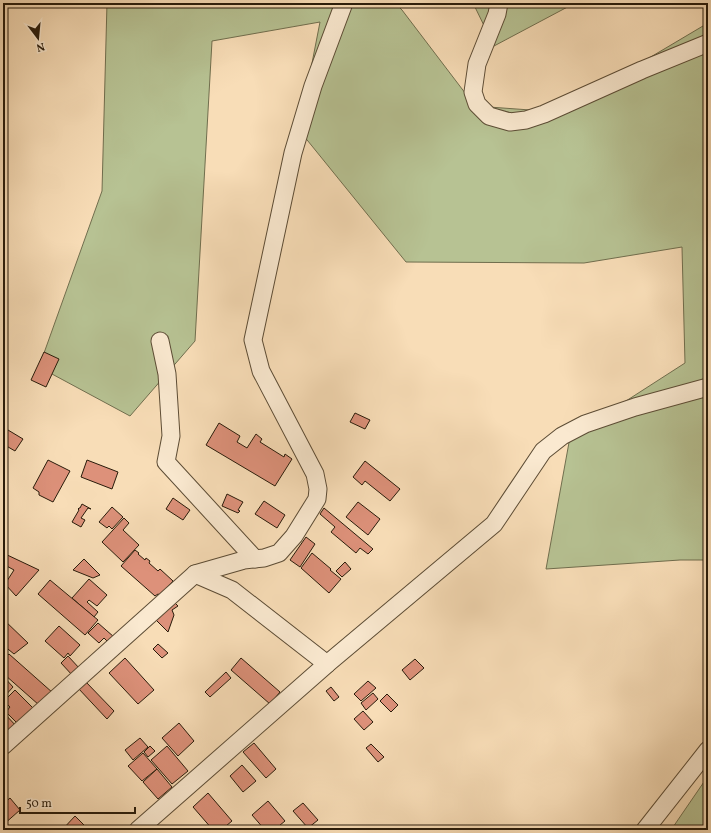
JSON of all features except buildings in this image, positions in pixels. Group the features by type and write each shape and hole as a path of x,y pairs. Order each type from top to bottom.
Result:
{"street":[{"path":"3,746 195,574 244,560 264,558 279,553 294,536 317,499 318,489 315,474 262,371 253,340 293,153 312,86 344,3"},
{"path":"499,3 497,14 478,64 473,92 477,104 489,116 510,122 526,120 544,114 642,70 708,43"},
{"path":"160,342 167,374 171,436 166,462 255,559"},
{"path":"138,830 328,664 494,524 542,451 562,436 585,424 708,387"},
{"path":"195,574 232,590 328,664"},
{"path":"646,830 708,750"}],"green space":[{"path":"107,3 395,3 402,10 475,106 558,112 708,23 708,560 680,560 546,569 570,437 685,363 682,247 584,263 406,262 299,130 320,22 212,41 195,341 130,416 39,367 102,191"},
{"path":"473,3 575,3 494,46"},
{"path":"708,776 708,830 671,830"}]}
